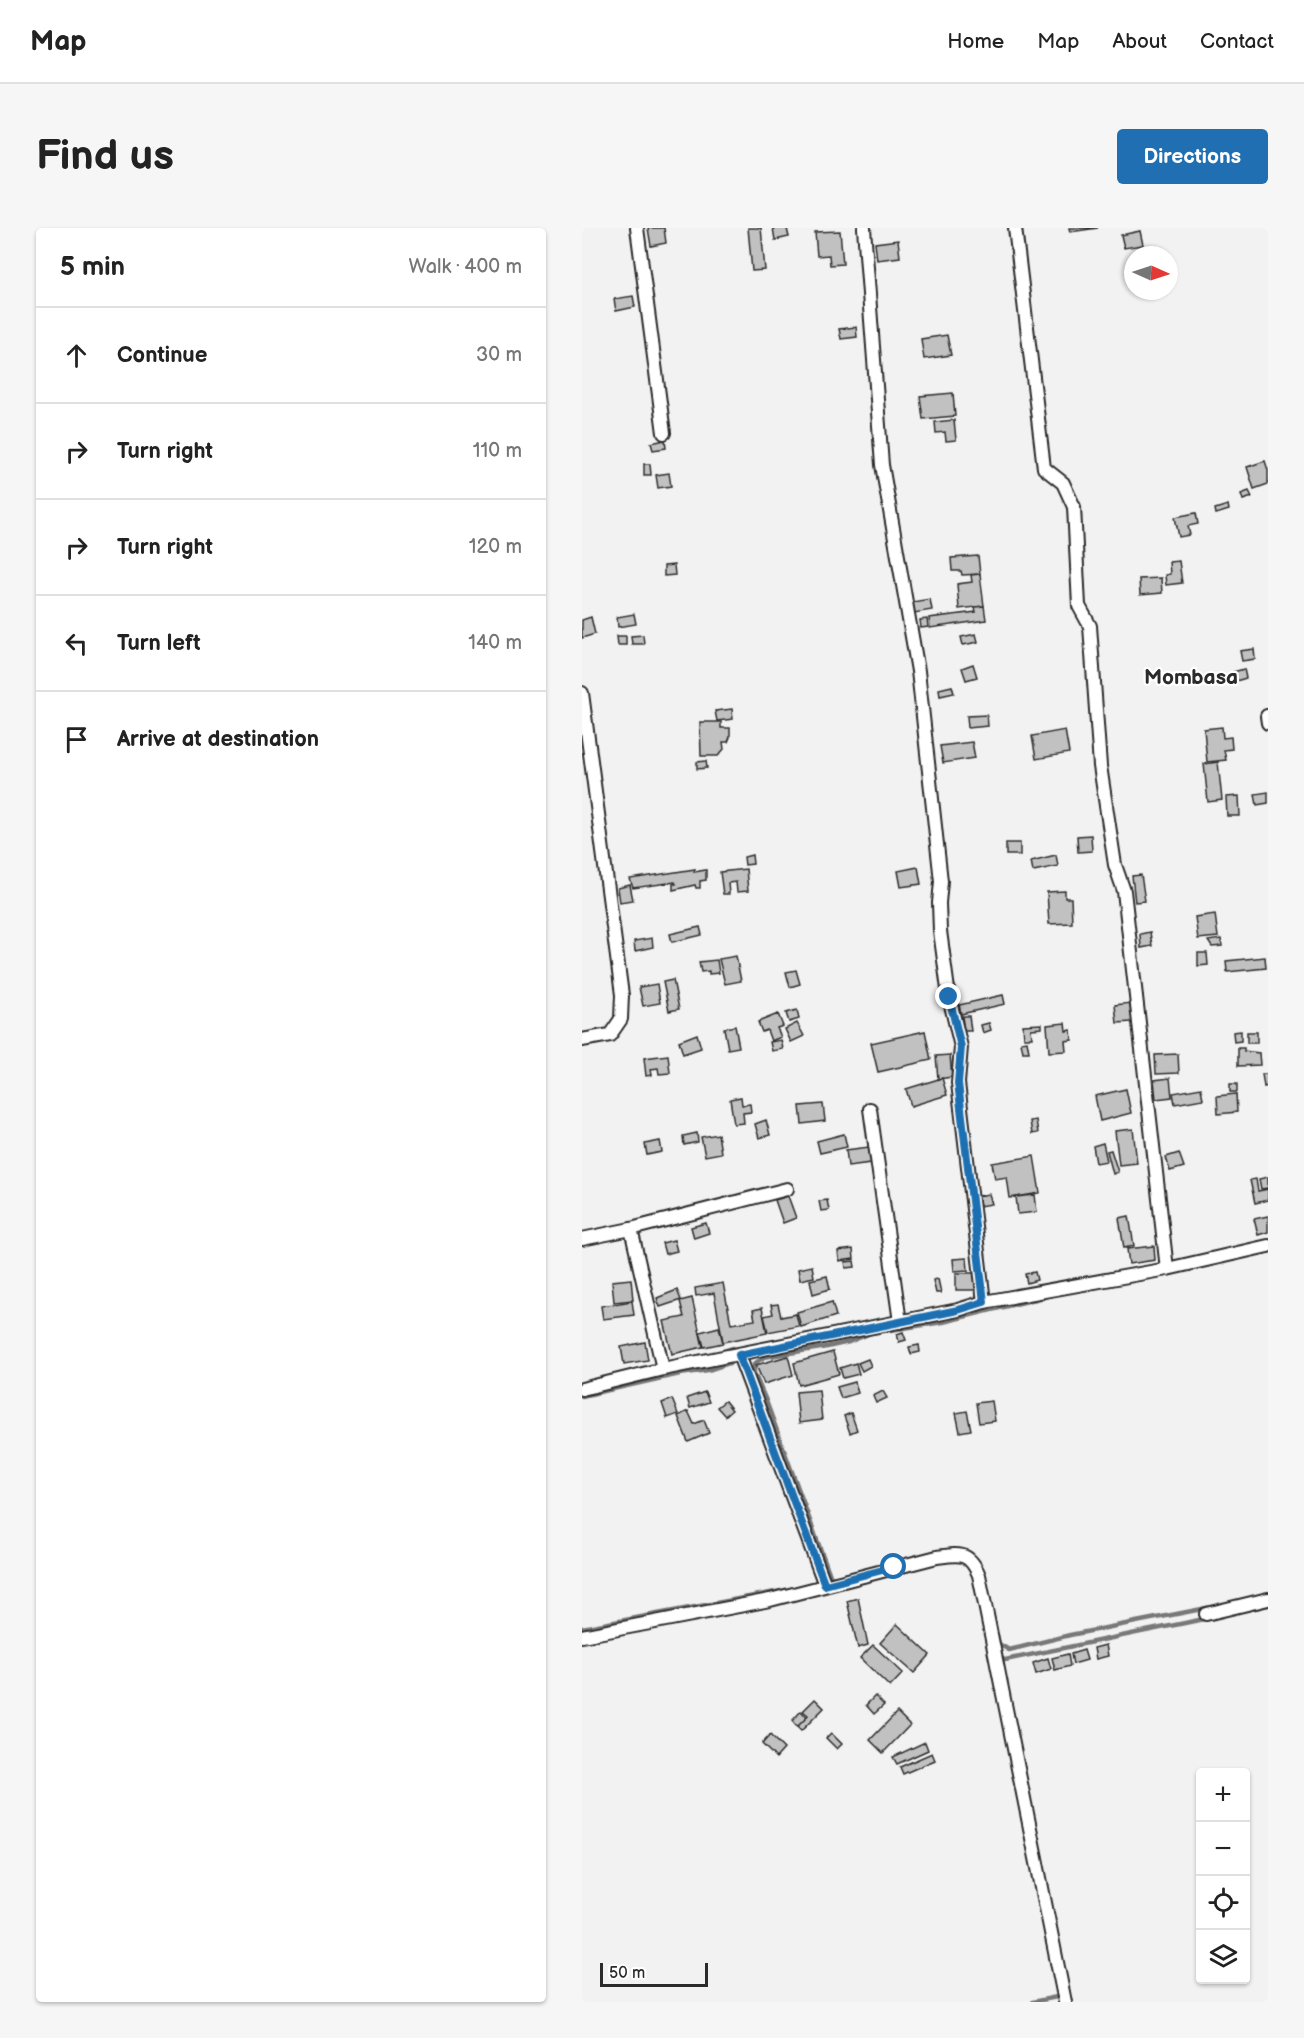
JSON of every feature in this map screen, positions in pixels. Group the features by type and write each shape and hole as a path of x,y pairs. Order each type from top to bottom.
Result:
{"street":[{"path":"637,228 664,433"},
{"path":"864,228 882,465 918,671 940,881 940,931 951,1006 961,1047 958,1083 984,1302"},
{"path":"1015,228 1044,468 1062,483 1074,507 1079,606 1090,626 1100,766 1114,865 1124,891 1167,1269"},
{"path":"582,693 584,693 622,995 621,1019 610,1035 582,1040"},
{"path":"870,1109 900,1322"},
{"path":"582,1239 787,1189"},
{"path":"631,1228 663,1369"},
{"path":"582,1389 663,1369 958,1310 984,1302 1167,1269 1268,1246"},
{"path":"739,1355 825,1585"},
{"path":"582,1636 770,1600 937,1557 961,1555 969,1558 979,1575 1065,2002"},
{"path":"1206,1614 1268,1599"}],"building":[{"path":"648,228 664,228 666,243 651,246"},
{"path":"748,228 761,228 765,270 752,271"},
{"path":"773,228 792,228 787,229 789,237 775,240"},
{"path":"1069,228 1098,228 1070,232"},
{"path":"840,231 843,264 830,265 829,255 817,256 815,232"},
{"path":"1140,231 1143,245 1124,246 1124,248 1121,235"},
{"path":"898,240 900,257 877,260 875,243"},
{"path":"633,296 635,307 616,311 614,299"},
{"path":"856,327 857,337 841,339 839,329"},
{"path":"947,335 951,355 924,359 921,339"},
{"path":"953,393 955,416 923,419 920,396"},
{"path":"954,420 956,440 946,441 945,432 936,433 935,422"},
{"path":"665,440 666,448 653,450 651,443"},
{"path":"1265,461 1268,470 1268,484 1254,489 1247,467"},
{"path":"644,464 650,464 651,475 644,475"},
{"path":"669,473 671,486 658,488 656,475"},
{"path":"1249,491 1252,497 1243,500 1241,494"},
{"path":"1228,505 1229,510 1216,514 1215,509"},
{"path":"1196,513 1198,524 1188,526 1190,535 1179,537 1175,517"},
{"path":"978,556 980,574 962,575 961,571 952,571 951,558"},
{"path":"1179,561 1182,583 1166,585 1165,575 1170,574 1169,562"},
{"path":"674,565 675,575 664,576 664,566"},
{"path":"980,574 984,606 959,609 957,584 972,582 971,575"},
{"path":"1161,578 1162,593 1140,595 1139,579"},
{"path":"930,599 932,610 914,613 912,602"},
{"path":"984,606 986,620 930,628 929,618 976,612 975,607"},
{"path":"634,614 636,624 618,627 617,617"},
{"path":"591,617 595,634 582,638 582,620"},
{"path":"927,619 928,627 921,628 920,620"},
{"path":"976,634 978,642 963,645 961,637"},
{"path":"643,635 644,644 632,644 631,636"},
{"path":"617,636 626,636 626,645 618,645"},
{"path":"1254,649 1255,659 1242,661 1240,651"},
{"path":"973,664 977,677 966,680 962,668"},
{"path":"1244,669 1246,678 1236,681 1233,672"},
{"path":"952,686 954,693 940,696 939,689"},
{"path":"732,709 733,719 717,721 715,711"},
{"path":"987,715 988,726 968,728 967,716"},
{"path":"700,722 721,722 721,728 730,728 728,742 723,742 724,749 718,756 701,756"},
{"path":"1222,727 1223,738 1231,737 1232,749 1224,750 1226,760 1207,762 1204,729"},
{"path":"1065,730 1069,753 1036,759 1032,736"},
{"path":"972,742 975,758 943,763 940,746"},
{"path":"706,761 707,768 697,769 697,762"},
{"path":"1218,762 1222,800 1208,802 1204,764"},
{"path":"1268,792 1268,803 1257,805 1255,794"},
{"path":"1239,796 1240,816 1227,816 1226,797"},
{"path":"1091,835 1092,851 1078,852 1077,836"},
{"path":"1006,843 1020,843 1020,855 1006,855"},
{"path":"752,855 753,864 745,865 744,857"},
{"path":"1056,855 1058,866 1033,871 1031,861"},
{"path":"918,867 921,884 901,887 898,871"},
{"path":"695,869 694,872 706,870 706,880 700,881 700,888 696,888 695,885 673,890 675,882 633,888 630,879"},
{"path":"746,869 748,891 737,892 736,882 728,883 729,894 723,894 720,872"},
{"path":"1141,875 1145,901 1135,902 1132,876"},
{"path":"630,885 633,900 620,902 618,888"},
{"path":"1065,891 1065,898 1071,898 1072,923 1049,924 1047,892"},
{"path":"1215,914 1218,937 1198,939 1195,917"},
{"path":"700,927 702,935 672,942 670,934"},
{"path":"1150,932 1152,946 1141,948 1140,934"},
{"path":"652,938 653,947 635,951 634,941"},
{"path":"1221,939 1222,946 1212,947 1208,941"},
{"path":"1198,953 1207,953 1208,965 1198,966"},
{"path":"736,956 741,981 725,984 719,959"},
{"path":"1265,957 1266,968 1227,972 1226,961"},
{"path":"717,960 719,973 701,972 699,962"},
{"path":"796,970 800,984 790,987 786,972"},
{"path":"673,980 679,1009 669,1011 663,982"},
{"path":"657,984 660,1003 643,1006 639,987"},
{"path":"1003,995 1005,1004 961,1014 959,1005"},
{"path":"1131,1003 1132,1022 1117,1023 1115,1005"},
{"path":"797,1010 799,1019 789,1022 786,1013"},
{"path":"778,1014 783,1026 777,1028 781,1037 771,1041 767,1030 762,1032 758,1022"},
{"path":"962,1016 969,1016 971,1031 964,1031"},
{"path":"797,1023 804,1036 791,1042 785,1029"},
{"path":"989,1023 991,1030 983,1033 981,1025"},
{"path":"1065,1023 1066,1031 1071,1030 1072,1040 1065,1041 1066,1051 1049,1052 1047,1025"},
{"path":"1042,1024 1042,1028 1031,1029 1032,1038 1024,1038 1023,1025"},
{"path":"735,1026 739,1047 728,1049 724,1028"},
{"path":"925,1031 931,1060 878,1072 871,1043"},
{"path":"1241,1031 1241,1041 1234,1042 1233,1032"},
{"path":"1247,1032 1257,1032 1257,1043 1247,1043"},
{"path":"697,1034 701,1048 683,1054 679,1041"},
{"path":"781,1040 783,1049 772,1051 770,1042"},
{"path":"1027,1041 1029,1052 1023,1052 1021,1042"},
{"path":"1238,1048 1259,1053 1260,1065 1238,1066"},
{"path":"1178,1054 1179,1073 1156,1074 1155,1055"},
{"path":"668,1055 670,1073 659,1074 658,1068 651,1069 652,1075 646,1076 644,1058"},
{"path":"950,1055 952,1077 938,1079 936,1056"},
{"path":"1262,1074 1268,1074 1268,1086 1264,1087"},
{"path":"942,1078 947,1095 911,1106 906,1089"},
{"path":"1170,1078 1172,1097 1156,1099 1154,1080"},
{"path":"1230,1084 1237,1084 1237,1092 1230,1092"},
{"path":"1201,1088 1203,1099 1175,1104 1173,1093"},
{"path":"1126,1089 1131,1113 1100,1121 1095,1096"},
{"path":"1236,1094 1237,1112 1218,1114 1217,1096"},
{"path":"741,1097 742,1105 750,1104 751,1112 743,1113 744,1123 734,1124 730,1099"},
{"path":"823,1104 825,1121 802,1124 800,1106"},
{"path":"766,1120 770,1135 759,1138 755,1124"},
{"path":"1036,1120 1038,1133 1032,1134 1030,1121"},
{"path":"1133,1129 1137,1163 1119,1165 1115,1131"},
{"path":"697,1133 698,1142 684,1145 683,1136"},
{"path":"718,1134 721,1153 705,1156 701,1137"},
{"path":"844,1134 847,1147 820,1153 817,1141"},
{"path":"660,1141 662,1152 647,1155 645,1144"},
{"path":"1103,1143 1107,1161 1096,1163 1093,1146"},
{"path":"869,1147 871,1163 848,1166 846,1150"},
{"path":"1111,1150 1118,1172 1113,1174 1107,1151"},
{"path":"1179,1153 1184,1167 1170,1171 1166,1157"},
{"path":"1034,1156 1040,1193 1010,1198 1007,1177 995,1179 992,1163"},
{"path":"1268,1177 1268,1188 1261,1189 1259,1179"},
{"path":"1256,1179 1258,1191 1268,1189 1268,1200 1255,1203 1250,1180"},
{"path":"989,1194 992,1204 980,1206 978,1196"},
{"path":"1035,1195 1037,1212 1018,1214 1016,1197"},
{"path":"788,1196 796,1218 783,1223 775,1200"},
{"path":"827,1200 829,1210 821,1211 819,1201"},
{"path":"1129,1216 1134,1246 1124,1248 1119,1218"},
{"path":"1268,1216 1268,1232 1258,1235 1254,1219"},
{"path":"706,1223 709,1233 694,1238 691,1227"},
{"path":"674,1240 677,1251 665,1254 662,1243"},
{"path":"1154,1246 1155,1260 1129,1264 1127,1249"},
{"path":"853,1249 854,1259 839,1261 838,1251"},
{"path":"967,1258 968,1270 954,1271 953,1259"},
{"path":"854,1261 855,1267 846,1268 845,1262"},
{"path":"812,1266 814,1277 800,1280 798,1269"},
{"path":"1035,1272 1037,1280 1027,1283 1025,1274"},
{"path":"956,1273 977,1273 977,1290 956,1290"},
{"path":"827,1276 830,1289 813,1294 810,1280"},
{"path":"631,1279 633,1300 614,1302 612,1281"},
{"path":"938,1279 941,1293 936,1293 933,1280"},
{"path":"723,1283 731,1324 755,1320 753,1310 762,1308 767,1333 723,1342 714,1293 696,1296 695,1288"},
{"path":"677,1290 681,1300 660,1307 657,1298"},
{"path":"692,1298 703,1347 672,1354 664,1321 684,1317 680,1301"},
{"path":"632,1301 634,1315 603,1319 601,1306"},
{"path":"832,1302 836,1316 801,1327 797,1312"},
{"path":"778,1304 781,1317 796,1314 799,1326 768,1332 764,1316 773,1314 771,1305"},
{"path":"719,1327 723,1343 704,1347 700,1332"},
{"path":"903,1332 906,1340 899,1342 897,1334"},
{"path":"645,1342 648,1360 624,1364 621,1347"},
{"path":"919,1345 920,1352 911,1354 909,1347"},
{"path":"833,1352 839,1374 799,1385 794,1363"},
{"path":"788,1356 793,1375 764,1384 756,1365"},
{"path":"868,1359 871,1366 862,1371 858,1363"},
{"path":"856,1363 859,1374 843,1378 840,1368"},
{"path":"855,1382 858,1393 841,1398 837,1387"},
{"path":"819,1390 822,1420 799,1423 796,1392"},
{"path":"883,1391 887,1398 876,1403 873,1396"},
{"path":"705,1392 709,1402 690,1408 687,1398"},
{"path":"672,1399 678,1414 667,1418 662,1403"},
{"path":"725,1401 732,1410 725,1416 717,1407"},
{"path":"992,1401 995,1421 979,1423 976,1403"},
{"path":"688,1411 694,1424 704,1420 709,1433 688,1442 678,1416"},
{"path":"967,1411 971,1430 960,1432 956,1413"},
{"path":"851,1413 857,1430 850,1433 844,1416"},
{"path":"858,1598 868,1645 858,1648 847,1601"},
{"path":"897,1624 930,1655 914,1673 880,1643"},
{"path":"873,1645 903,1673 890,1687 860,1658"},
{"path":"1106,1645 1108,1656 1096,1659 1094,1648"},
{"path":"1084,1650 1087,1660 1073,1664 1071,1654"},
{"path":"1068,1654 1070,1666 1055,1670 1052,1658"},
{"path":"1048,1658 1051,1669 1036,1674 1033,1663"},
{"path":"875,1696 884,1705 874,1714 866,1705"},
{"path":"815,1699 824,1708 801,1731 797,1727 808,1715 803,1711"},
{"path":"801,1711 807,1717 797,1727 792,1721"},
{"path":"897,1712 910,1725 883,1753 870,1740"},
{"path":"831,1733 842,1744 837,1749 826,1738"},
{"path":"770,1735 784,1749 776,1758 762,1744"},
{"path":"925,1742 928,1750 897,1764 893,1757"},
{"path":"932,1753 935,1760 903,1774 900,1767"}],"waterway":[{"path":"838,1577 831,1578 754,1373 754,1364 764,1357 827,1347 849,1342 871,1333 943,1322 1044,1297"},
{"path":"724,1351 733,1348"},
{"path":"582,1396 708,1370 735,1361"},
{"path":"582,1628 786,1590"},
{"path":"1246,1610 1268,1605"},
{"path":"997,1635 999,1644 1009,1650 1070,1635 1207,1608"},
{"path":"997,1658 1005,1660 1209,1618"},
{"path":"1032,2002 1062,1996"}],"district":[{"name":"Mombasa","path":"1191,677"}],"route":[{"path":"894,1567 825,1585 739,1355 958,1310 984,1302 958,1083 961,1047 949,997"}]}
